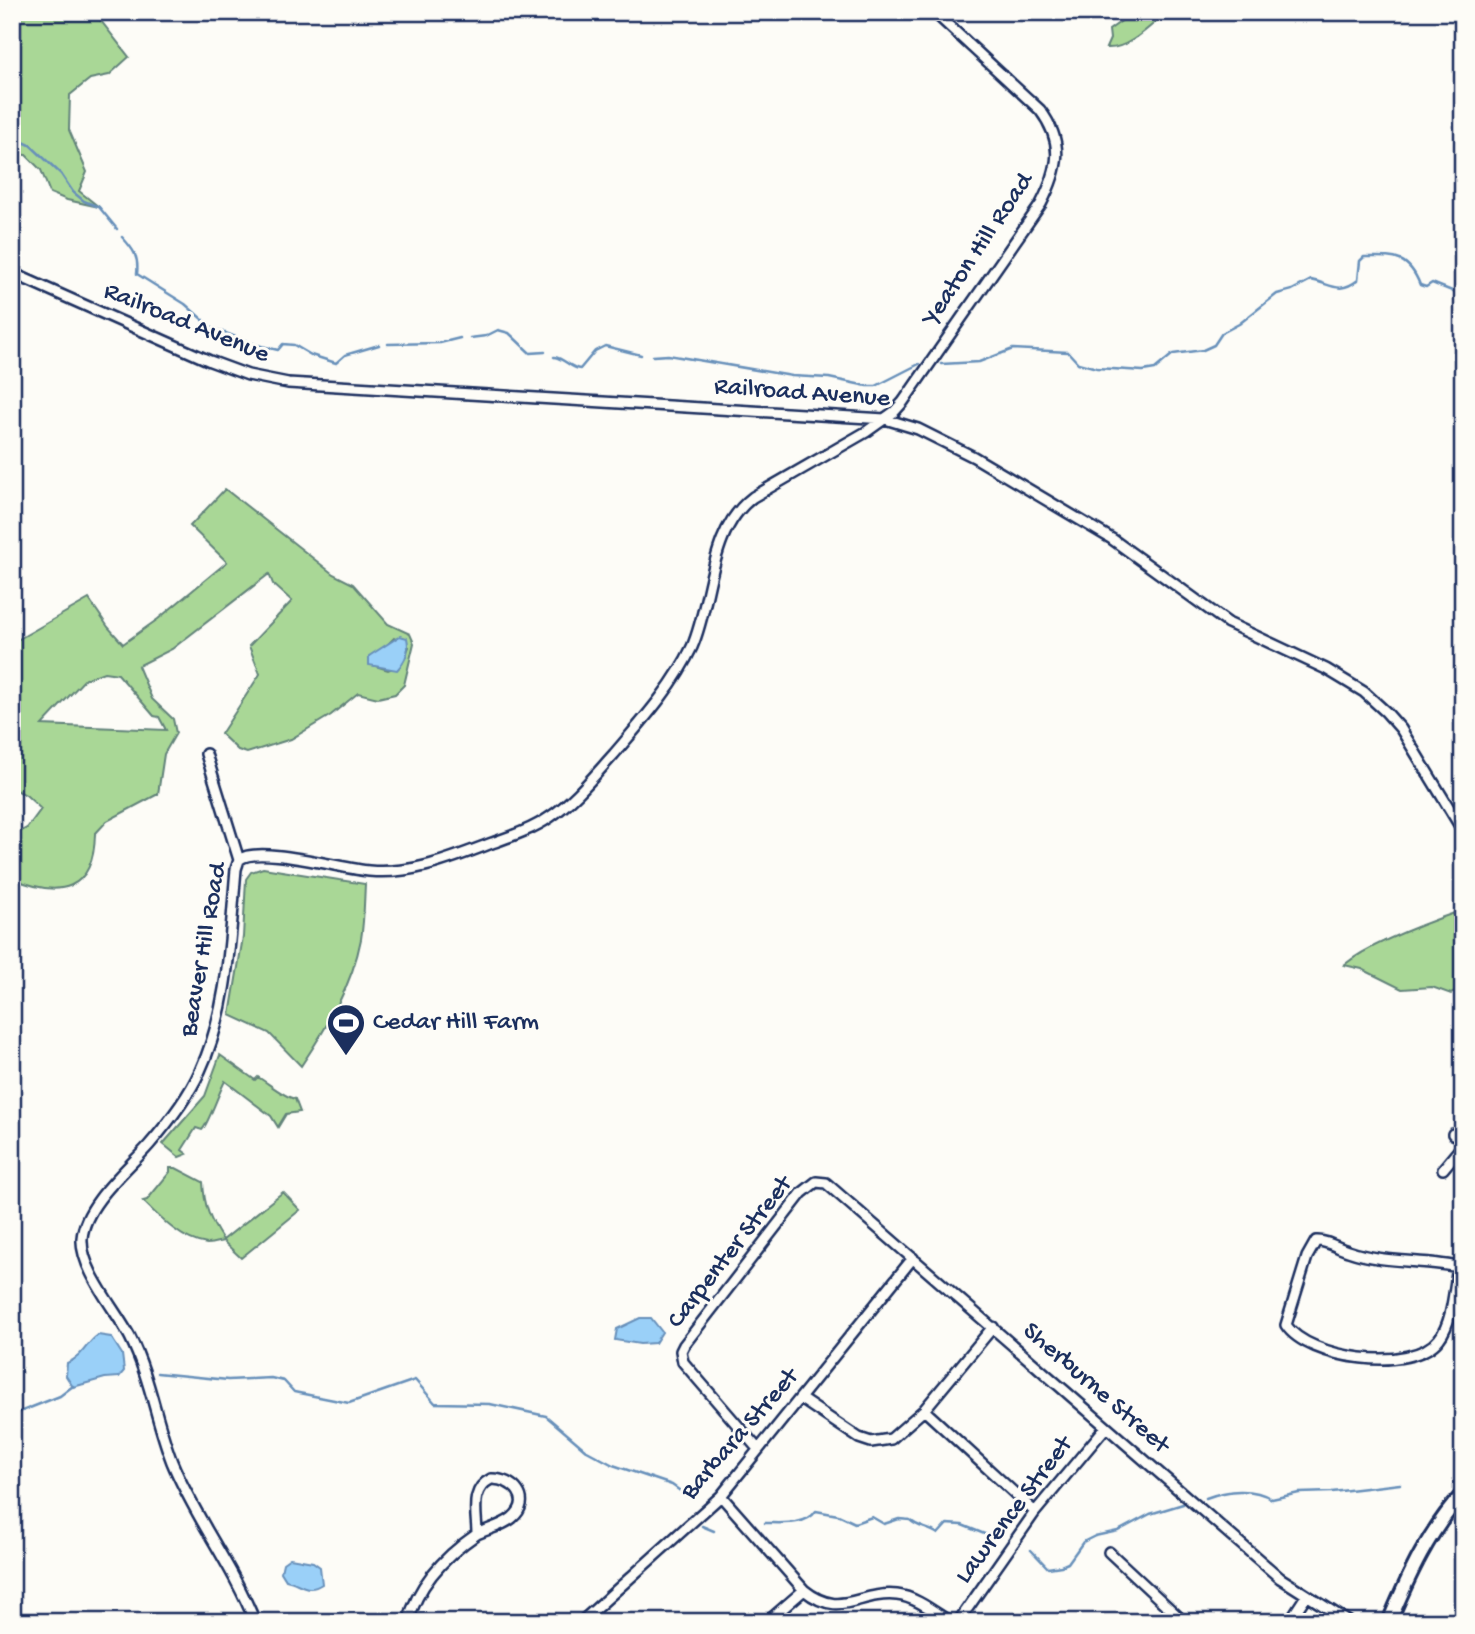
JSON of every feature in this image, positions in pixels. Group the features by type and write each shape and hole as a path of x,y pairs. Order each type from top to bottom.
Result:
{"main road":[{"path":"1389,1622 1429,1539 1463,1494"}],"street":[{"name":"Yeaton Hill Road","path":"886,419 903,402 1034,215 1052,181 1057,154 1053,130 1040,110 934,12"},
{"name":"Railroad Avenue","path":"12,273 210,361 248,375 288,383 886,419 918,429 974,457 1112,539 1228,623 1326,669 1364,692 1401,729 1463,831"},
{"name":"Beaver Hill Road","path":"256,1622 242,1591 184,1489 165,1441 141,1362 87,1264 82,1248 83,1232 92,1211 160,1132 200,1072 212,1041 221,1003 239,860 248,854 271,855 355,870 400,872 447,860 524,831 551,817 596,774 676,677 699,629 724,536 737,511 753,497 886,419"},
{"path":"206,754 239,860"},
{"path":"1453,1134 1463,1138"},
{"path":"1443,1169 1463,1145"},
{"name":"Sherburne Street","path":"820,1182 830,1184 1280,1578 1349,1622"},
{"name":"Carpenter Street","path":"758,1449 688,1367 682,1356 684,1345 796,1200 808,1187 820,1182"},
{"path":"1322,1241 1345,1251 1381,1260 1460,1267 1444,1331 1430,1347 1414,1356 1395,1359 1355,1357 1317,1346 1288,1328 1286,1320 1307,1256 1315,1243 1322,1241"},
{"name":"Barbara Street","path":"581,1622 721,1496 913,1258"},
{"path":"801,1399 850,1434 871,1442 891,1439 924,1410 993,1327"},
{"path":"924,1410 1035,1512"},
{"name":"Lawrence Street","path":"958,1622 1035,1512 1106,1427"},
{"path":"408,1622 433,1573 458,1547 517,1513 519,1493 513,1485 500,1479 491,1479 479,1488 475,1501 477,1534"},
{"path":"721,1496 804,1590 820,1601 834,1605 877,1596 897,1595 925,1606 950,1622"},
{"path":"1109,1552 1184,1622"},
{"path":"767,1622 804,1590"},
{"path":"1289,1622 1306,1596"},
{"path":"1162,1622 1172,1611"}],"green space":[{"path":"12,12 94,12 129,57 109,75 90,79 70,95 69,130 87,172 79,191 99,207 50,193 41,170 26,155 12,154"},
{"path":"1134,12 1167,12 1130,41 1114,48 1106,48 1110,39 1109,30"},
{"path":"225,489 333,574 353,584 388,624 410,634 414,643 404,685 395,694 378,698 358,693 331,715 291,739 247,753 238,750 221,734 260,674 249,646 292,601 273,584 269,574 172,649 138,666 152,699 173,719 176,733 164,754 158,794 107,821 95,834 88,868 81,879 71,885 45,888 12,878 12,836 27,828 41,809 26,795 12,788 12,643 89,599 123,644 227,562 190,526","holes":["394,638 409,647 402,664 388,670 375,666","104,672 118,674 154,716 159,717 166,730 42,725 85,679"]},
{"path":"263,868 365,884 357,956 345,990 301,1066 269,1033 230,1015 243,937 246,879 251,872"},
{"path":"1463,910 1463,988 1451,994 1432,987 1402,989 1362,969 1344,965 1369,948"},
{"path":"220,1055 255,1080 258,1077 295,1099 300,1112 286,1114 278,1127 271,1116 225,1081 204,1127 202,1130 196,1128 182,1150 187,1154 179,1157 163,1144 205,1096"},
{"path":"170,1168 176,1168 203,1182 209,1212 223,1240 283,1192 300,1210 241,1258 223,1241 207,1244 180,1234 143,1201 147,1200 170,1172"}],"water":[{"path":"400,636 407,638 408,651 397,670 369,665 369,656"},
{"path":"640,1318 651,1318 662,1332 655,1343 640,1344 615,1340 617,1329"},
{"path":"98,1335 111,1337 122,1354 124,1371 119,1377 73,1387 66,1376 67,1363 77,1357"},
{"path":"290,1558 313,1562 320,1567 322,1584 308,1588 286,1580 281,1572 283,1563"}],"waterway":[{"path":"12,137 30,145 61,174 73,192 84,201 99,207 117,229"},
{"path":"122,237 135,254 137,274 185,304 212,328 278,350 283,344 294,345 311,355 336,363 345,355 379,345"},
{"path":"941,364 979,362 1013,349 1068,352 1078,363 1097,368 1143,371 1155,369 1173,354 1203,350 1214,345 1222,333 1239,324 1277,294 1311,280 1340,288 1351,284 1358,280 1360,261 1364,257 1398,259 1410,268 1420,285 1426,287 1432,283 1463,299"},
{"path":"470,338 486,336 498,330 509,333 530,353 545,352"},
{"path":"388,344 440,343 460,338"},
{"path":"554,357 580,369 595,351 605,346 641,355"},
{"path":"653,356 668,355 867,386 876,386 919,364"},
{"path":"157,1373 228,1380 271,1378 284,1381 294,1392 349,1403 415,1380 435,1403 490,1404 546,1416 587,1451 613,1465 672,1485 690,1498"},
{"path":"17,1413 60,1396 73,1386"},
{"path":"1206,1498 1222,1493 1248,1491 1272,1499 1299,1493 1400,1484"},
{"path":"1031,1550 1048,1568 1061,1566 1068,1563 1083,1542 1095,1536 1118,1531 1150,1514 1183,1504"},
{"path":"765,1523 800,1521 812,1516 816,1511 838,1515 855,1523 872,1517 884,1524 899,1519 910,1520 938,1534 947,1524 962,1525 987,1535"},
{"path":"702,1526 714,1531"}],"place":[{"name":"Cedar Hill Farm","path":"346,1057"}]}
